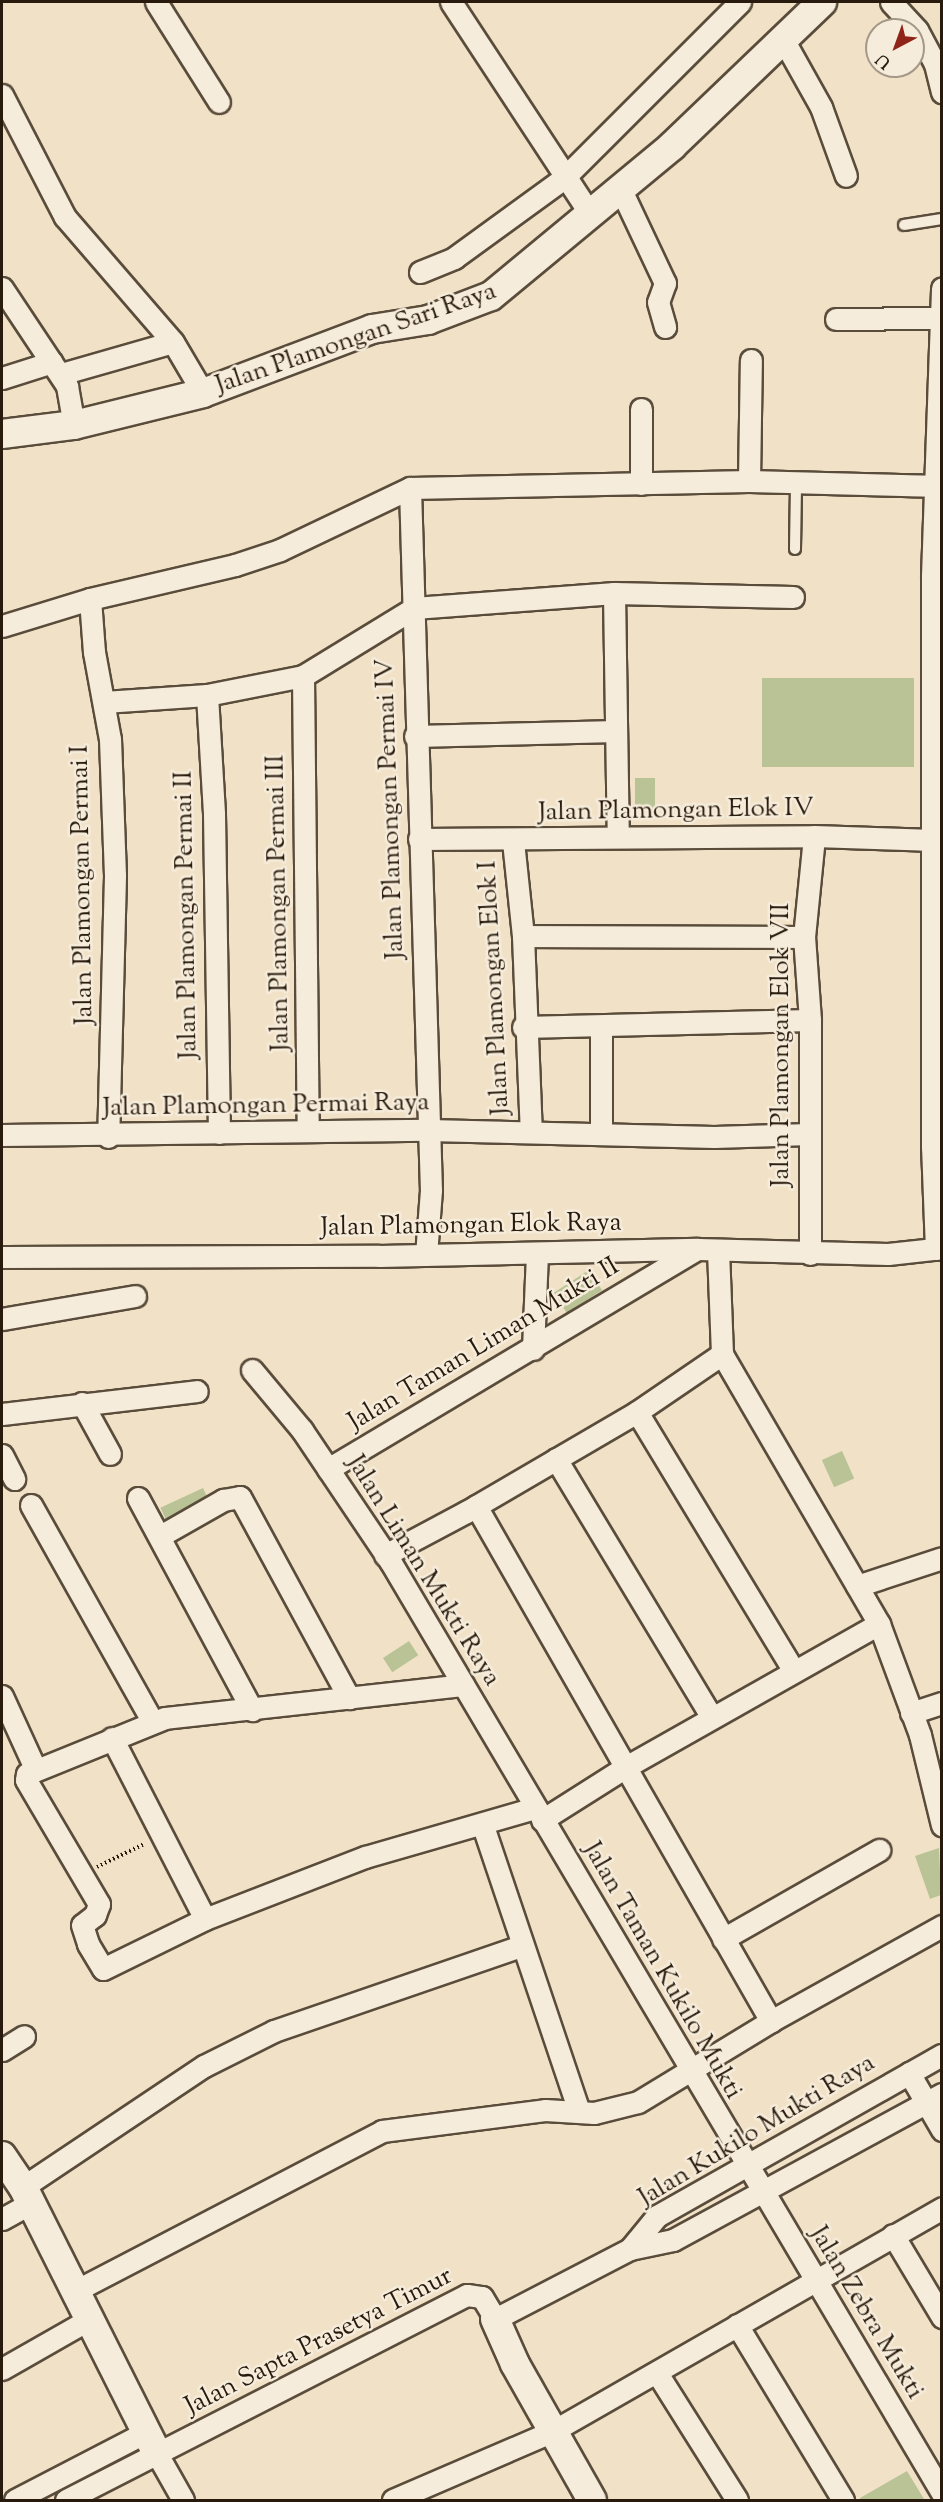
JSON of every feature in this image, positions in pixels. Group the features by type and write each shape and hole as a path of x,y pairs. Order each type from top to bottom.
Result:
{"street":[{"path":"156,2 219,102"},
{"path":"451,2 564,178 591,215"},
{"path":"420,272 463,251 564,178 740,2"},
{"name":"Jalan Plamongan Sari Raya","path":"2,435 72,417 203,393 372,329 428,320 491,296 621,190 784,41 822,2"},
{"path":"891,2 917,30 935,64 942,92"},
{"path":"784,41 821,107 846,176"},
{"path":"3,101 65,217 173,342 203,393"},
{"path":"621,190 661,273 664,283 658,302 665,327"},
{"path":"2,288 9,314 60,374 72,417"},
{"path":"939,1248 934,840 937,576 934,486 942,288"},
{"path":"836,319 940,318"},
{"path":"2,378 60,374 173,342"},
{"path":"749,481 751,360"},
{"path":"641,409 641,484"},
{"path":"2,626 90,599 235,566 300,541 410,488 749,481 934,486"},
{"name":"Jalan Plamongan Permai IV","path":"410,488 415,736 431,1190 426,1255"},
{"path":"614,593 618,837"},
{"path":"104,702 207,695 303,676 414,608 614,593 793,597"},
{"name":"Jalan Plamongan Permai I","path":"90,599 94,652 110,739 115,876 108,1137"},
{"name":"Jalan Plamongan Permai III","path":"303,676 308,1130"},
{"name":"Jalan Plamongan Permai II","path":"207,695 214,814 219,1133"},
{"path":"415,736 616,731"},
{"name":"Jalan Plamongan Elok IV","path":"419,839 513,841 618,837 814,836 934,840"},
{"name":"Jalan Plamongan Elok VII","path":"810,1254 810,1020 804,938 814,836"},
{"name":"Jalan Plamongan Elok I","path":"513,841 523,936 523,1027 531,1131"},
{"path":"523,936 804,938"},
{"path":"523,1027 810,1020"},
{"path":"601,1026 601,1132"},
{"name":"Jalan Plamongan Permai Raya","path":"2,1135 108,1137 308,1130 601,1132 714,1137 809,1134"},
{"name":"Jalan Plamongan Elok Raya","path":"2,1257 537,1254 708,1249 810,1254 939,1248"},
{"path":"708,1249 722,1354 879,1624 911,1713 942,1825"},
{"name":"Jalan Taman Liman Mukti II","path":"328,1469 708,1249"},
{"path":"533,1349 537,1254"},
{"path":"2,1319 135,1296"},
{"path":"385,1555 476,1506 637,1412 722,1354"},
{"name":"Jalan Liman Mukti Raya","path":"252,1370 302,1430 385,1555 539,1814"},
{"path":"2,1414 197,1391"},
{"path":"82,1403 110,1454"},
{"path":"637,1412 794,1671"},
{"path":"2,1455 14,1479"},
{"path":"556,1459 712,1718"},
{"path":"160,1536 223,1500 240,1497 349,1698"},
{"path":"138,1498 252,1710"},
{"path":"31,1505 153,1722"},
{"path":"476,1506 624,1768 771,2021"},
{"path":"857,1586 942,1558"},
{"path":"463,1685 165,1718 35,1768 27,1774 26,1780 83,1875 99,1907 82,1929 104,1969 205,1919 365,1857 539,1814 879,1624"},
{"path":"2,1696 35,1768"},
{"path":"911,1713 942,1703"},
{"path":"112,1738 205,1919"},
{"name":"Jalan Taman Kukilo Mukti","path":"539,1814 761,2192"},
{"path":"483,1826 521,1946 579,2112"},
{"path":"723,1939 879,1850"},
{"path":"75,2291 382,2131 545,2110 579,2112 616,2110 942,1926"},
{"path":"2,2219 27,2195 184,2079 274,2031 521,1946"},
{"path":"2,2050 24,2036"},
{"name":"Jalan Kukilo Mukti Raya","path":"630,2249 657,2216 942,2055"},
{"path":"909,2073 934,2098 942,2130"},
{"name":"Jalan Kukilo Mukti Raya","path":"630,2249 673,2240 934,2098"},
{"path":"2,2156 27,2195 88,2320 183,2500"},
{"name":"Jalan Zebra Mukti","path":"761,2192 942,2493"},
{"path":"397,2500 553,2431 942,2208"},
{"path":"893,2235 942,2318"},
{"path":"592,2500 514,2364 495,2319 630,2249"},
{"name":"Jalan Sapta Prasetya Timur","path":"151,2443 467,2295 482,2297 495,2319"},
{"path":"2,2369 88,2320"},
{"path":"737,2325 843,2500"},
{"path":"657,2373 737,2500"},
{"path":"15,2500 151,2443"},
{"path":"66,2500 151,2443"}],"lane":[{"path":"904,225 942,219"},
{"path":"795,549 796,482"}],"path":[{"path":"83,1875 161,1835"}],"green space":[{"path":"762,678 914,678 914,767 762,767"},
{"path":"635,778 655,778 655,809 635,809"},
{"path":"589,1270 602,1290 567,1313 554,1293"},
{"path":"842,1451 854,1478 834,1487 822,1460"},
{"path":"203,1488 209,1501 166,1521 160,1508"},
{"path":"409,1641 418,1655 392,1672 383,1658"},
{"path":"939,1848 941,1895 930,1899 915,1856"},
{"path":"907,2471 924,2499 861,2500 860,2498"}]}
